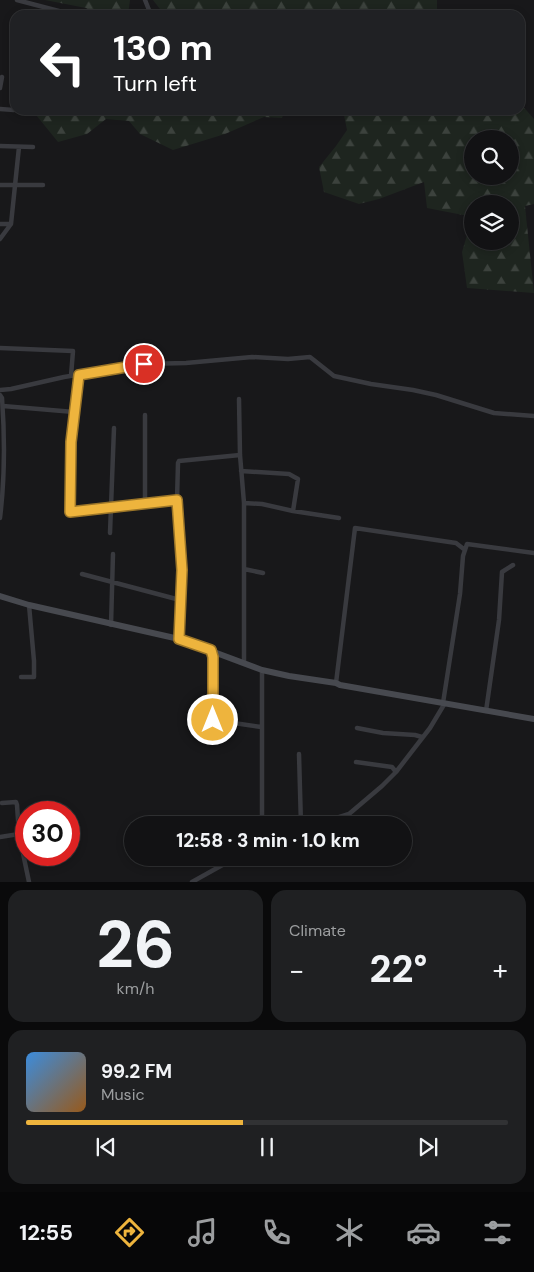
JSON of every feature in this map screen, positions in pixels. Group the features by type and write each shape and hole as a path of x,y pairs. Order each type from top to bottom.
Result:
{"main road":[{"path":"0,596 111,625 179,639 262,670 534,719"}],"street":[{"path":"17,0 55,10"},
{"path":"0,88 2,77"},
{"path":"0,146 33,147"},
{"path":"0,239 11,224 19,147"},
{"path":"0,185 43,185"},
{"path":"0,224 11,224"},
{"path":"0,348 73,352 71,376"},
{"path":"0,390 144,364 186,363 252,357 288,359 310,357 334,376 436,395 494,413 534,416"},
{"path":"79,375 71,442 70,512 177,500"},
{"path":"0,394 3,406 5,469 0,518"},
{"path":"239,399 240,455 244,503 244,663"},
{"path":"3,406 74,412"},
{"path":"144,503 145,415"},
{"path":"110,533 114,428"},
{"path":"179,639 182,570 177,500 178,463 179,461 240,455"},
{"path":"241,471 289,474 298,479 294,511"},
{"path":"244,503 262,504 339,518"},
{"path":"336,683 355,528 456,543 465,550"},
{"path":"343,816 349,814 396,772 422,738 444,703 460,594 463,556 467,544 534,553"},
{"path":"111,625 113,554"},
{"path":"486,711 500,620 502,572 513,565"},
{"path":"244,570 263,573"},
{"path":"82,574 180,600"},
{"path":"21,677 34,677 29,605"},
{"path":"211,650 213,657 213,720 261,727"},
{"path":"262,670 262,816"},
{"path":"357,728 383,733 414,735 422,738"},
{"path":"299,754 301,816"},
{"path":"356,762 392,767 396,772"},
{"path":"2,802 15,802"},
{"path":"0,836 15,834"},
{"path":"26,866 29,882"},
{"path":"192,882 221,866"}],"green space":[{"path":"45,0 130,0 129,10 89,10"},
{"path":"153,0 437,0 437,10 161,10"},
{"path":"525,109 534,119 534,204 525,206 534,293 467,288 462,252 464,245 464,250 519,250 519,195 464,195 464,215 427,208 424,182 379,199 359,204 324,192 319,167 347,130 344,115 525,115"},
{"path":"36,115 283,115 282,118 264,117 225,134 173,150 140,134 129,121 106,119 87,134 58,142"}],"route":[{"path":"144,364 79,375 71,442 70,512 177,500 182,570 179,639 211,650 213,657 213,720"}]}
